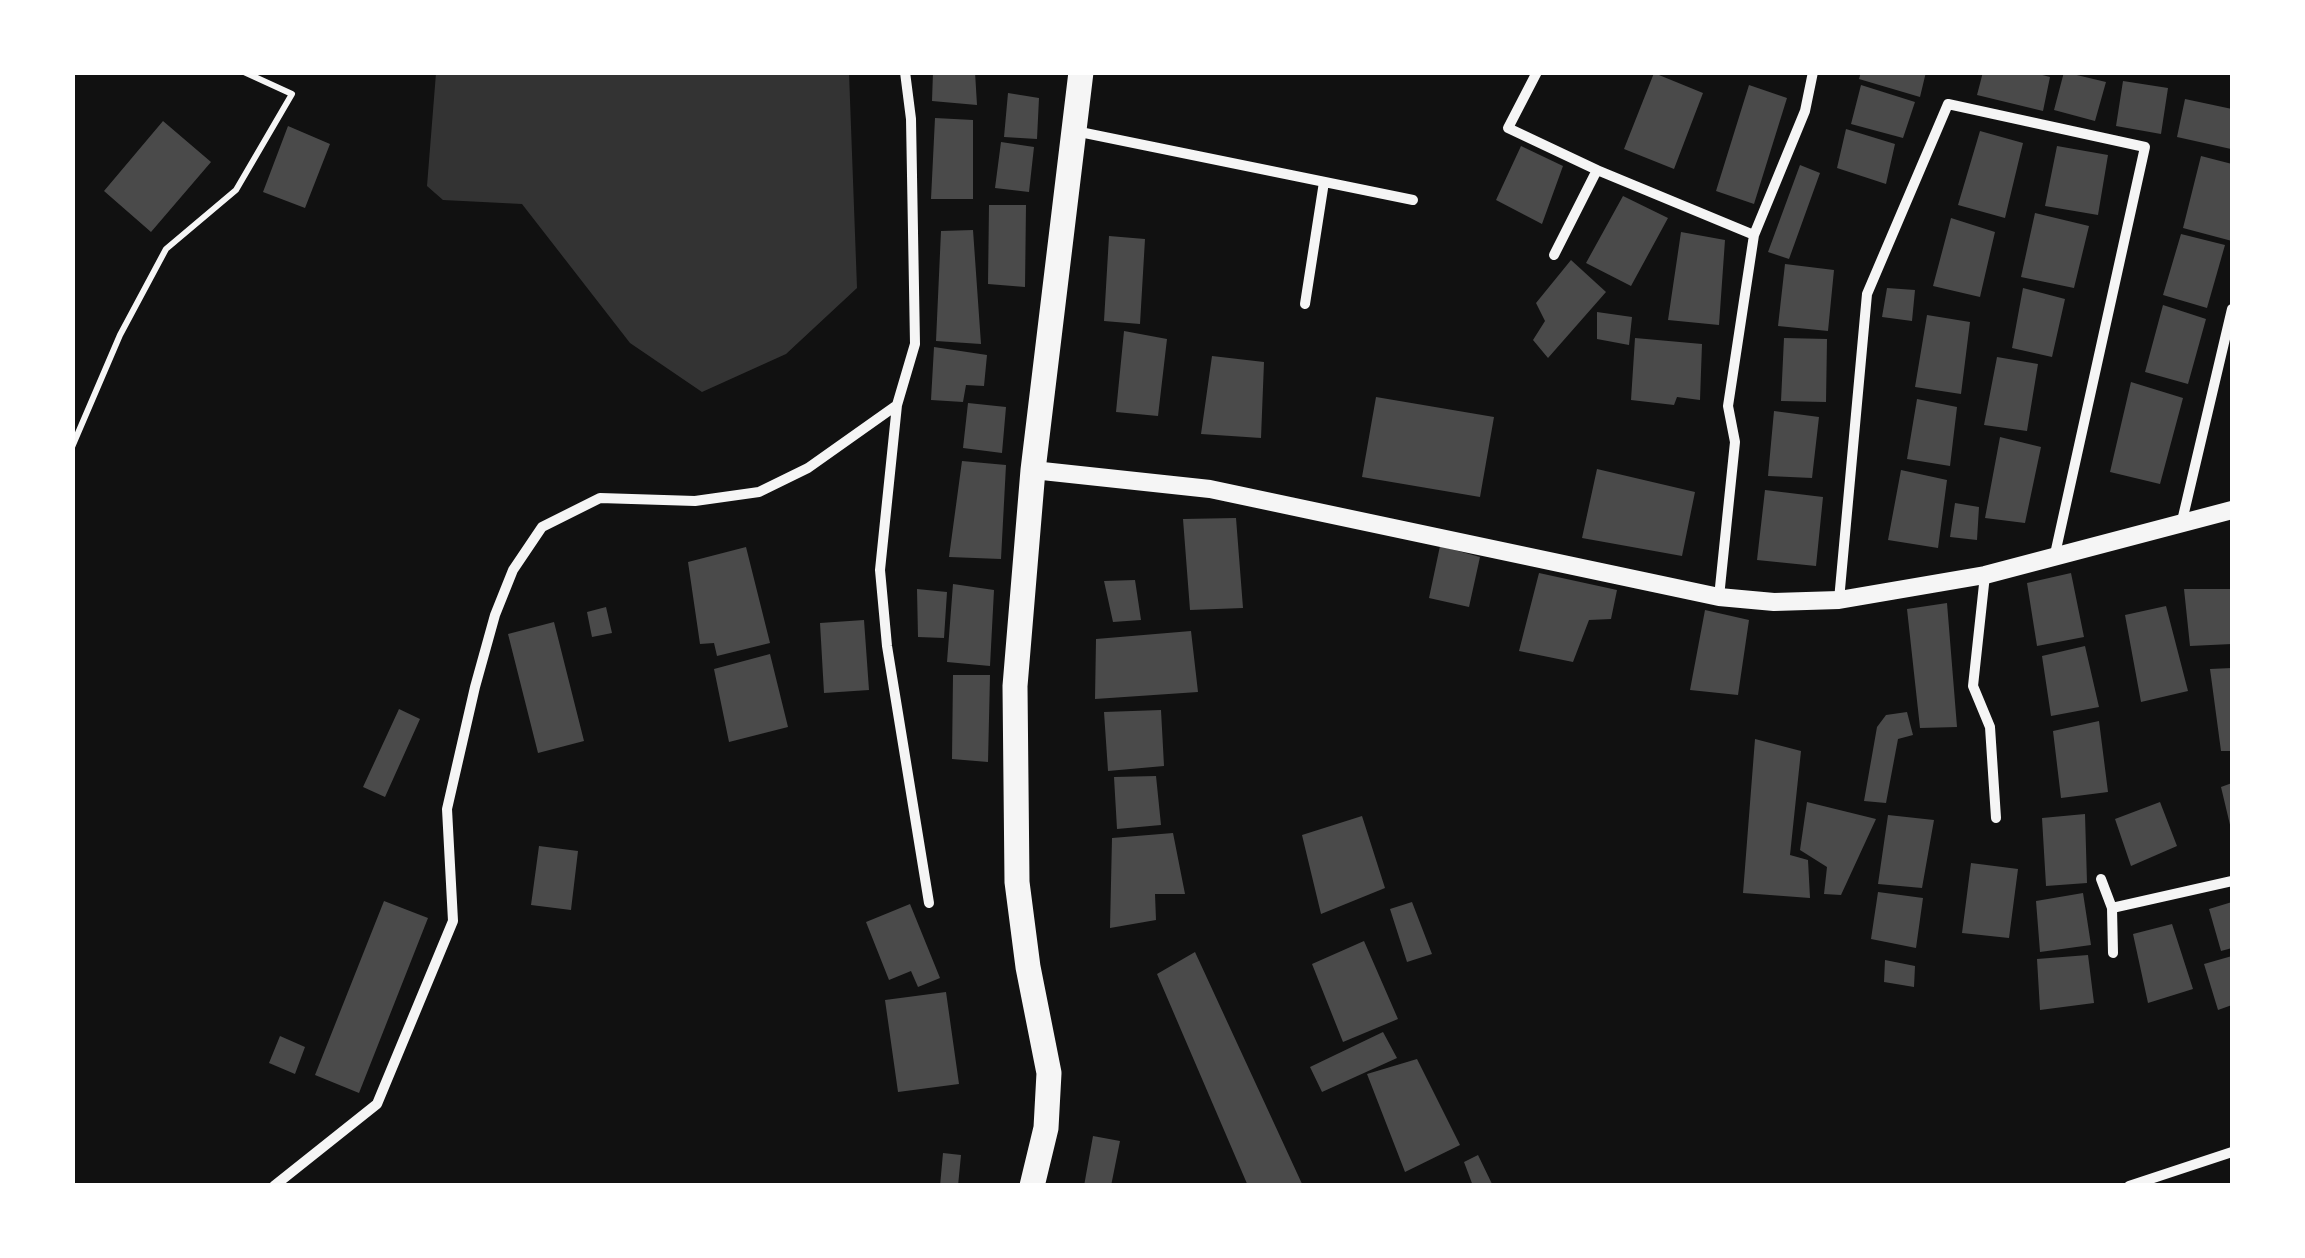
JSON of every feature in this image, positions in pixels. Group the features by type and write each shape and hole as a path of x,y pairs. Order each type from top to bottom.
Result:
{"main road":[{"path":"1032,1186 1046,1128 1049,1073 1028,967 1020,899 1014,784 1015,686 1033,470 1081,72"}],"street":[{"path":"905,72 911,119 916,344 897,405 880,570 890,665 929,903"},
{"path":"1537,72 1508,128 1597,170 1754,235"},
{"path":"1720,597 1735,442 1728,406 1754,235 1805,111 1812,72"},
{"path":"1839,600 1868,294 1948,104 2145,147 2056,554"},
{"path":"1074,130 1413,200"},
{"path":"1554,255 1597,170"},
{"path":"1305,304 1324,182"},
{"path":"2182,521 2232,309"},
{"path":"274,1186 377,1104 453,921 447,809 496,615 513,570 542,527 600,498 695,501 759,492 808,468 897,405"},
{"path":"1033,470 1210,489 1720,597 1774,602 1839,600 1984,575 2232,510"},
{"path":"1984,575 1973,686 1990,727 1996,818"},
{"path":"2101,879 2112,908 2113,953"},
{"path":"2112,908 2232,880"},
{"path":"2129,1186 2232,1152"}],"path":[{"path":"72,446 120,334 166,249 236,190 292,94 244,72"}],"shaded area":[{"path":"436,73 849,73 857,288 786,354 702,392 630,343 522,204 443,200 427,186"}],"building":[{"path":"933,72 975,72 977,105 932,101"},
{"path":"1861,72 1926,72 1920,97 1859,79"},
{"path":"1983,72 2031,72 2050,77 2043,111 1977,95"},
{"path":"2064,72 2106,82 2095,121 2054,110"},
{"path":"1654,73 1703,93 1674,169 1624,149"},
{"path":"2123,81 2168,88 2161,134 2116,126"},
{"path":"1749,85 1787,98 1754,204 1716,191"},
{"path":"1861,85 1915,102 1903,138 1851,124"},
{"path":"1008,93 1039,98 1037,139 1004,137"},
{"path":"2185,99 2232,109 2231,149 2177,137"},
{"path":"935,118 973,120 973,199 931,199"},
{"path":"163,121 211,162 151,232 104,191"},
{"path":"288,126 330,144 305,208 263,192"},
{"path":"1846,129 1895,144 1886,184 1837,168"},
{"path":"1980,131 2023,143 2005,218 1958,205"},
{"path":"1001,142 1034,147 1029,192 995,188"},
{"path":"1521,146 1563,166 1542,224 1496,200"},
{"path":"2057,146 2108,155 2098,215 2045,206"},
{"path":"2201,156 2232,164 2232,241 2183,228"},
{"path":"1800,165 1820,173 1789,259 1768,252"},
{"path":"1623,196 1668,218 1631,286 1586,263"},
{"path":"989,205 1026,205 1025,287 988,284"},
{"path":"2035,213 2089,226 2074,288 2021,277"},
{"path":"1951,218 1995,232 1980,297 1933,286"},
{"path":"973,230 981,344 936,341 941,231"},
{"path":"1681,232 1725,240 1719,325 1668,320"},
{"path":"2181,234 2225,245 2207,308 2163,295"},
{"path":"1109,236 1145,239 1140,324 1104,321"},
{"path":"1571,260 1606,292 1548,358 1533,340 1545,321 1536,303"},
{"path":"1785,264 1834,270 1828,331 1778,326"},
{"path":"1887,288 1915,290 1912,321 1882,317"},
{"path":"2023,288 2065,299 2052,357 2012,348"},
{"path":"2163,305 2206,319 2188,384 2145,372"},
{"path":"1597,312 1632,317 1629,345 1597,339"},
{"path":"1927,315 1970,322 1961,394 1915,387"},
{"path":"1124,331 1167,339 1158,416 1116,412"},
{"path":"1635,338 1702,344 1700,400 1677,397 1674,405 1631,400"},
{"path":"1784,338 1827,339 1826,402 1781,401"},
{"path":"934,347 987,355 984,386 966,385 963,402 931,400"},
{"path":"1212,356 1264,362 1261,438 1201,434"},
{"path":"1997,357 2038,364 2027,431 1984,425"},
{"path":"2131,382 2183,398 2160,484 2110,472"},
{"path":"1376,397 1494,417 1480,497 1362,477"},
{"path":"1917,399 1957,407 1950,466 1907,459"},
{"path":"968,403 1006,407 1002,453 963,448"},
{"path":"1774,411 1819,417 1812,478 1768,476"},
{"path":"2000,437 2041,447 2025,523 1985,518"},
{"path":"962,461 1006,465 1001,559 949,557"},
{"path":"1597,469 1695,492 1682,556 1582,538"},
{"path":"1901,470 1947,480 1938,548 1888,540"},
{"path":"1765,490 1823,497 1816,566 1757,560"},
{"path":"1955,503 1979,507 1977,540 1950,537"},
{"path":"1236,518 1243,608 1190,610 1183,519"},
{"path":"1440,546 1480,557 1469,607 1429,598"},
{"path":"746,547 770,643 717,656 714,643 700,644 688,562"},
{"path":"1539,573 1617,590 1611,619 1589,620 1573,662 1519,651"},
{"path":"2071,573 2084,637 2037,646 2027,583"},
{"path":"1135,580 1141,620 1113,622 1104,581"},
{"path":"953,584 994,590 990,666 947,662"},
{"path":"917,589 947,592 944,638 918,637"},
{"path":"2184,589 2232,589 2232,644 2190,646"},
{"path":"1947,603 1957,727 1920,728 1907,609"},
{"path":"2166,606 2188,691 2141,702 2125,615"},
{"path":"606,607 612,633 592,637 587,612"},
{"path":"1705,610 1749,620 1738,695 1690,690"},
{"path":"864,620 869,690 824,693 820,623"},
{"path":"554,622 584,741 538,753 508,634"},
{"path":"1191,631 1198,692 1095,699 1096,639"},
{"path":"2085,646 2099,707 2051,716 2042,656"},
{"path":"770,654 788,727 729,742 714,669"},
{"path":"2232,668 2232,751 2221,751 2210,669"},
{"path":"953,675 990,675 988,762 952,759"},
{"path":"399,709 420,719 385,797 363,787"},
{"path":"1161,710 1164,766 1108,771 1104,712"},
{"path":"1907,712 1913,735 1898,739 1886,803 1864,801 1877,727 1886,715"},
{"path":"2099,721 2108,792 2061,798 2053,731"},
{"path":"1755,739 1801,751 1790,855 1808,860 1810,898 1743,893"},
{"path":"1156,776 1161,825 1117,829 1114,777"},
{"path":"2232,783 2232,829 2231,829 2221,787"},
{"path":"1807,802 1876,819 1841,895 1824,894 1827,867 1800,850"},
{"path":"2160,802 2177,846 2131,866 2115,819"},
{"path":"2085,814 2087,883 2046,886 2042,818"},
{"path":"1888,815 1934,820 1922,888 1878,884"},
{"path":"1362,816 1385,888 1321,914 1302,835"},
{"path":"1173,833 1185,894 1155,894 1156,920 1110,928 1112,838"},
{"path":"539,846 578,851 571,910 531,905"},
{"path":"1971,863 2018,869 2009,938 1962,933"},
{"path":"1878,892 1923,898 1916,948 1871,939"},
{"path":"2083,893 2091,945 2040,952 2036,901"},
{"path":"384,901 428,918 359,1093 315,1075"},
{"path":"1412,902 1432,954 1407,962 1390,909"},
{"path":"2232,902 2232,948 2221,951 2209,909"},
{"path":"910,904 940,978 918,987 911,971 889,980 866,922"},
{"path":"2172,924 2193,989 2148,1003 2133,934"},
{"path":"1364,941 1398,1019 1343,1042 1312,964"},
{"path":"1195,952 1303,1186 1248,1186 1157,974"},
{"path":"2088,955 2094,1003 2040,1010 2037,959"},
{"path":"2232,956 2232,1005 2218,1010 2204,964"},
{"path":"1885,960 1915,966 1914,987 1884,982"},
{"path":"946,992 959,1084 898,1092 885,1000"},
{"path":"1383,1032 1397,1058 1322,1092 1310,1067"},
{"path":"280,1036 305,1047 295,1074 269,1063"},
{"path":"1417,1059 1460,1145 1405,1172 1367,1074"},
{"path":"1093,1136 1120,1141 1111,1186 1084,1186"},
{"path":"943,1153 961,1155 958,1186 940,1186"},
{"path":"1478,1155 1493,1186 1473,1186 1464,1162"}]}
